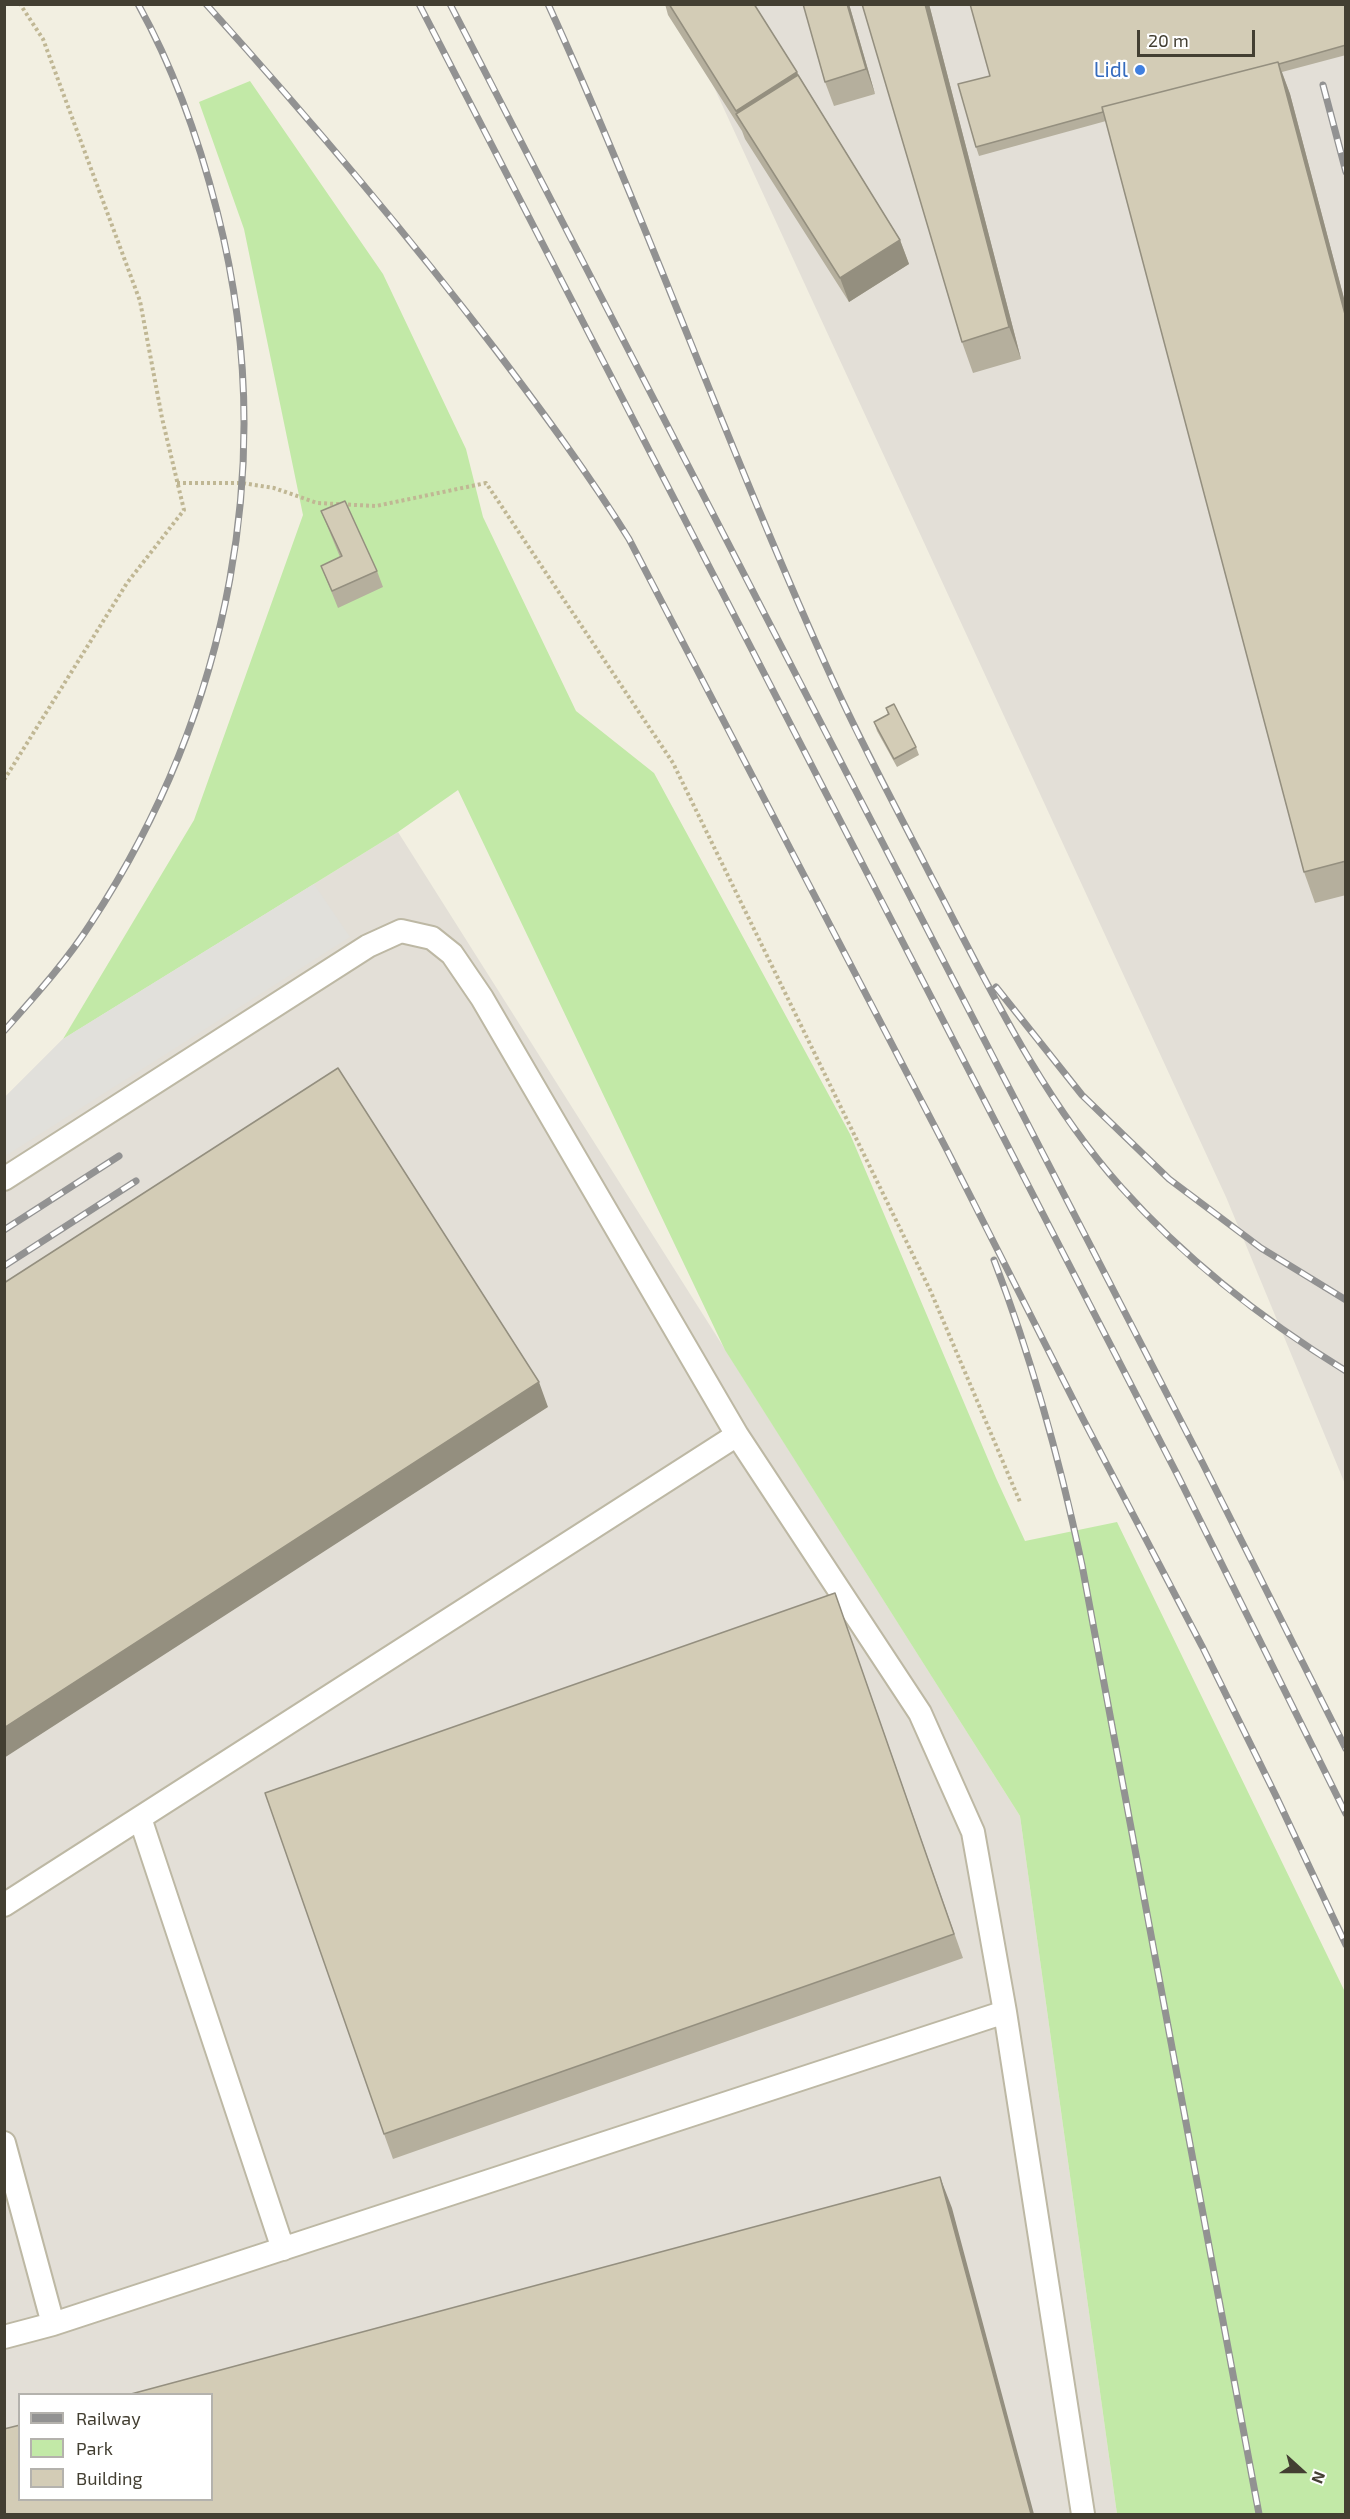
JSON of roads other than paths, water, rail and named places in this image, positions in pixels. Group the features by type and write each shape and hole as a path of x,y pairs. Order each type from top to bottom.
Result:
{"lane":[{"path":"4,1179 368,946 401,931 432,938 452,954 482,998 737,1436 920,1713 973,1833 1005,2012 1083,2514"},
{"path":"4,1905 737,1436"},
{"path":"140,1818 283,2249"},
{"path":"4,2337 54,2324 1005,2012"},
{"path":"4,2143 54,2324"}],"railway":[{"path":"4,1031 71,951 91,923 139,842 178,757 209,669 230,580 241,488 243,396 235,304 217,211 194,131 163,54 138,4"},
{"path":"206,4 354,174 461,305 564,442 629,539 1202,1646 1346,1945"},
{"path":"419,4 1177,1474 1346,1814"},
{"path":"450,4 1202,1462 1346,1749"},
{"path":"548,4 834,683 882,781 1017,1038 1040,1077 1092,1152 1146,1214 1227,1288 1285,1331 1346,1371"},
{"path":"1323,85 1346,172"},
{"path":"996,987 1082,1095 1169,1179 1261,1248 1346,1300"},
{"path":"4,1230 119,1156"},
{"path":"4,1266 136,1181"},
{"path":"994,1260 1021,1335 1044,1411 1082,1565 1259,2514"}],"place":[{"name":"Lidl","path":"1140,70"}]}
